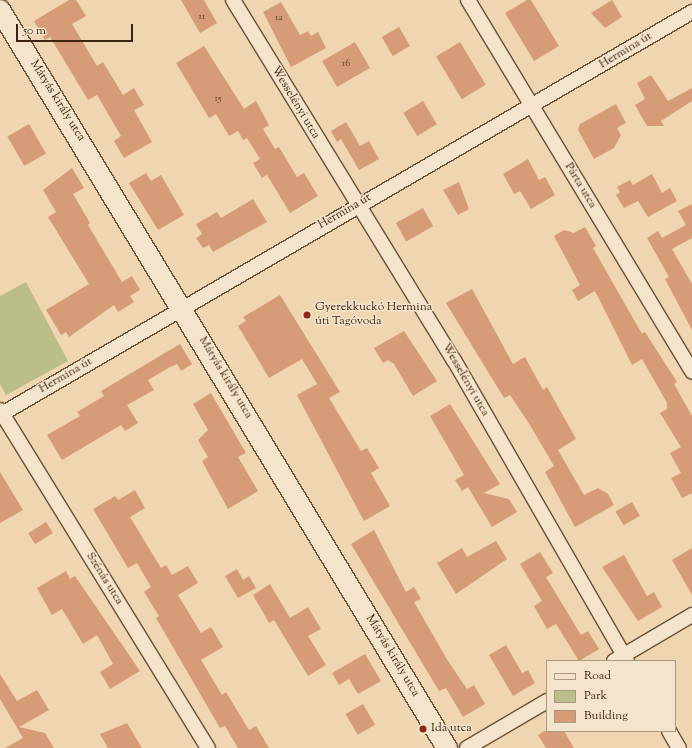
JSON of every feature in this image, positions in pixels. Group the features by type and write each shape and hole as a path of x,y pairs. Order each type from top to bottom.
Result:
{"street":[{"name":"Wesselényi utca","path":"233,0 356,205 454,360 621,659"},
{"name":"Párta utca","path":"468,0 692,372"},
{"name":"Mátyás király utca","path":"0,10 183,307 447,748"},
{"name":"Hermina út","path":"1,413 356,205 532,106 692,12"},
{"name":"Szénás utca","path":"1,413 208,748"},
{"path":"621,659 692,615"},
{"path":"467,748 546,702"},
{"path":"670,732 679,748"}],"green space":[{"path":"26,282 68,361 6,395 0,384 0,296"}],"building":[{"path":"69,0 76,0 86,16 72,24 97,66 103,62 123,95 134,88 144,105 134,110 152,142 124,158 114,141 121,136 97,95 88,100 50,37 45,40 34,21"},
{"path":"181,0 204,0 217,23 200,33"},
{"path":"527,0 531,0 559,46 534,61 505,13"},
{"path":"612,0 622,17 605,28 591,13"},
{"path":"281,2 300,35 308,31 311,36 318,32 326,48 291,67 263,12"},
{"path":"399,27 410,46 393,56 382,37"},
{"path":"355,42 370,68 337,87 322,61"},
{"path":"460,42 486,85 462,99 436,56"},
{"path":"204,46 244,109 256,101 269,125 263,129 275,149 279,147 297,177 304,173 318,196 290,213 267,175 262,178 253,163 260,159 247,138 243,140 238,131 229,136 216,114 209,118 176,63"},
{"path":"651,75 668,101 692,88 692,101 661,121 664,126 647,126 635,105 645,99 637,83"},
{"path":"423,101 437,124 417,136 403,113"},
{"path":"616,104 626,123 617,128 621,135 614,148 594,159 578,130 580,124"},
{"path":"346,122 360,146 369,141 379,159 359,170 341,139 337,142 331,131"},
{"path":"29,124 46,153 24,166 7,136"},
{"path":"528,159 539,180 545,177 555,195 531,209 520,191 514,194 503,174"},
{"path":"72,168 84,188 73,194 90,223 88,225 122,282 132,276 140,290 130,296 134,302 118,312 114,305 69,337 66,332 61,335 46,310 89,284 48,217 56,212 43,190"},
{"path":"146,173 151,181 161,175 184,215 158,230 129,183"},
{"path":"652,174 662,193 670,188 677,201 648,217 638,201 624,208 616,195 620,192 617,187 630,180 633,185"},
{"path":"459,182 469,209 458,215 443,190"},
{"path":"253,199 267,222 213,252 209,245 203,248 196,238 202,234 196,224 217,212 221,218"},
{"path":"692,204 692,238 672,249 692,284 692,330 665,279 669,277 647,238 658,231 662,238 686,225 678,211"},
{"path":"423,208 433,226 406,241 396,223"},
{"path":"585,227 596,246 593,248 642,334 645,332 677,382 674,384 692,416 692,493 682,498 671,478 681,473 670,453 681,447 660,413 667,409 667,403 642,359 632,365 595,291 578,301 572,290 580,285 554,236 564,230 574,233"},
{"path":"472,289 513,364 525,357 543,390 547,387 576,439 558,450 584,495 598,488 608,494 614,505 575,527 545,472 554,466 510,395 504,398 446,303"},
{"path":"280,295 340,392 329,398 361,451 367,448 379,468 371,473 390,506 364,521 297,395 317,384 302,359 269,378 238,326 246,321 243,317"},
{"path":"404,331 437,381 413,396 394,364 388,360 383,363 374,348"},
{"path":"180,344 192,364 181,371 177,364 148,380 154,390 127,405 138,423 125,431 121,425 62,460 47,435 80,416 77,412 104,396 101,391"},
{"path":"211,393 246,453 238,457 258,491 228,509 202,461 208,457 198,440 208,430 193,404"},
{"path":"450,404 500,484 484,493 509,499 517,512 492,527 468,487 462,491 455,480 464,475 430,416"},
{"path":"0,472 23,510 0,523"},
{"path":"135,490 145,508 130,517 161,568 166,565 172,575 188,566 198,583 178,595 201,633 211,627 223,647 201,660 222,695 226,692 249,730 256,726 269,748 238,748 225,726 220,728 156,618 159,616 144,592 151,587 137,563 128,568 93,509 115,496 118,500"},
{"path":"632,502 640,516 624,525 616,512"},
{"path":"46,522 53,533 35,544 28,533"},
{"path":"374,530 406,592 414,587 421,599 414,602 448,661 467,689 474,685 485,704 463,717 446,688 439,691 351,544"},
{"path":"496,541 507,559 456,594 437,563 462,548 467,557"},
{"path":"692,548 692,595 672,560"},
{"path":"540,552 553,573 546,577 581,635 588,631 599,649 578,660 556,624 547,629 534,606 542,601 520,564"},
{"path":"624,555 647,596 654,592 662,607 638,621 602,567"},
{"path":"237,569 243,580 249,576 256,588 238,598 225,576"},
{"path":"66,571 70,579 75,576 140,671 110,689 100,672 113,664 97,635 83,644 62,609 52,615 37,588"},
{"path":"270,584 290,618 308,607 321,629 308,636 326,665 308,676 274,620 269,623 253,595"},
{"path":"506,645 522,673 528,670 535,683 513,696 489,655"},
{"path":"365,654 381,681 358,694 349,679 339,685 332,673"},
{"path":"0,674 17,701 37,690 49,710 19,727 45,733 54,748 5,748 23,738 0,699"},
{"path":"363,704 375,725 358,735 346,714"},
{"path":"127,723 142,748 108,748 100,734"},
{"path":"544,731 565,732 574,748 546,748 538,735"}],"place":[{"name":"Gyerekkuckó Hermina úti Tagóvoda","path":"307,315"},
{"name":"Ida utca","path":"423,729"}]}
